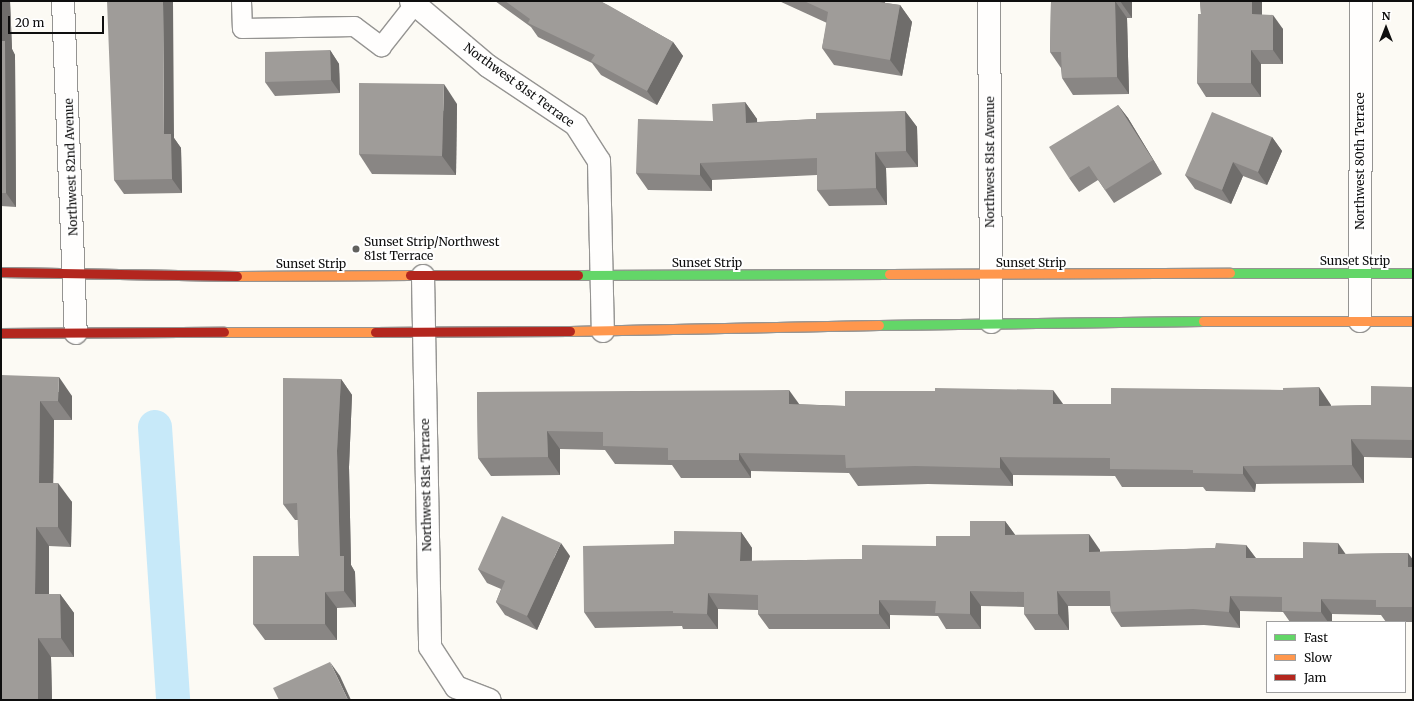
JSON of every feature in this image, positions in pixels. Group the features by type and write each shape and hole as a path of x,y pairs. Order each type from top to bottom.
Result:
{"street":[{"name":"Northwest 82nd Avenue","path":"63,1 76,333"},
{"name":"Northwest 81st Avenue","path":"989,1 991,322"},
{"name":"Northwest 80th Terrace","path":"1360,321 1361,1"},
{"name":"Northwest 81st Terrace","path":"412,3 488,66 576,125 598,162 603,331"},
{"name":"Sunset Strip","path":"1,272 74,272 132,276 1413,273"},
{"name":"Northwest 81st Terrace","path":"423,276 430,647 456,687 490,700"},
{"path":"1,333 603,331 991,322 1413,321"}],"lane":[{"path":"241,1 242,28 354,26 381,46 412,3"}],"building":[{"path":"107,1 163,1 164,134 171,134 172,179 114,180"},
{"path":"505,1 600,1 673,42 647,91 591,61 595,55 528,23 530,19"},
{"path":"804,1 873,1 900,5 890,60 822,48 828,12"},
{"path":"1051,1 1115,1 1117,77 1062,78 1061,52 1050,52"},
{"path":"1200,1 1252,1 1252,14 1273,15 1273,50 1251,50 1251,83 1197,83 1198,14 1201,14"},
{"path":"1,9 2,41 5,41 6,193 1,193"},
{"path":"330,50 331,80 265,82 265,52"},
{"path":"359,83 444,84 442,156 359,154"},
{"path":"745,102 746,123 816,119 816,113 905,111 906,151 875,152 876,188 817,190 817,158 700,163 700,175 636,173 638,119 713,121 712,104"},
{"path":"1118,105 1153,160 1105,190 1089,166 1069,178 1049,147"},
{"path":"1212,112 1272,137 1258,172 1233,162 1222,190 1185,175"},
{"path":"1,375 59,377 58,401 40,401 39,483 58,483 58,527 36,527 35,594 60,594 61,638 38,638 38,700 1,700"},
{"path":"283,378 341,379 337,451 340,556 344,556 344,591 325,592 325,624 253,624 253,556 299,556 297,503 283,504"},
{"path":"1371,386 1413,387 1413,440 1351,439 1352,465 1243,466 1243,474 1193,473 1193,470 1110,469 1110,458 1000,457 1000,468 915,466 846,468 845,455 739,453 739,460 668,460 668,448 603,446 603,432 547,431 548,457 478,458 477,392 789,390 789,404 845,406 845,391 935,391 935,388 1053,390 1053,404 1111,404 1111,388 1283,390 1283,388 1319,387 1319,406 1371,405"},
{"path":"502,516 561,543 527,616 496,602 505,581 478,569"},
{"path":"970,521 1005,521 1005,535 1089,534 1089,552 1215,548 1216,543 1246,545 1246,558 1303,558 1303,542 1338,543 1338,554 1408,553 1408,567 1413,567 1413,607 1376,607 1376,600 1321,599 1321,612 1282,611 1282,597 1230,596 1229,612 1193,609 1111,612 1110,591 1057,591 1058,614 1024,614 1024,592 970,591 970,614 935,613 936,601 879,600 879,614 758,614 758,595 708,593 707,614 673,613 673,611 584,612 583,546 674,544 674,531 741,532 740,561 862,559 862,545 936,546 936,536 970,536"},
{"path":"330,662 348,700 279,700 273,688"}],"waterway":[{"path":"155,427 173,700"}],"traffic: fast":[{"path":"1230,273 1413,273"},
{"path":"578,275 889,274"},
{"path":"879,325 1203,321"}],"traffic: slow":[{"path":"889,274 1230,273"},
{"path":"237,276 410,275"},
{"path":"1203,321 1413,321"},
{"path":"570,331 879,325"},
{"path":"224,332 375,332"}],"traffic: jam":[{"path":"1,272 237,276"},
{"path":"410,275 578,275"},
{"path":"375,332 570,331"},
{"path":"1,333 224,332"}],"place":[{"name":"Sunset Strip/Northwest 81st Terrace","path":"356,249"}]}
